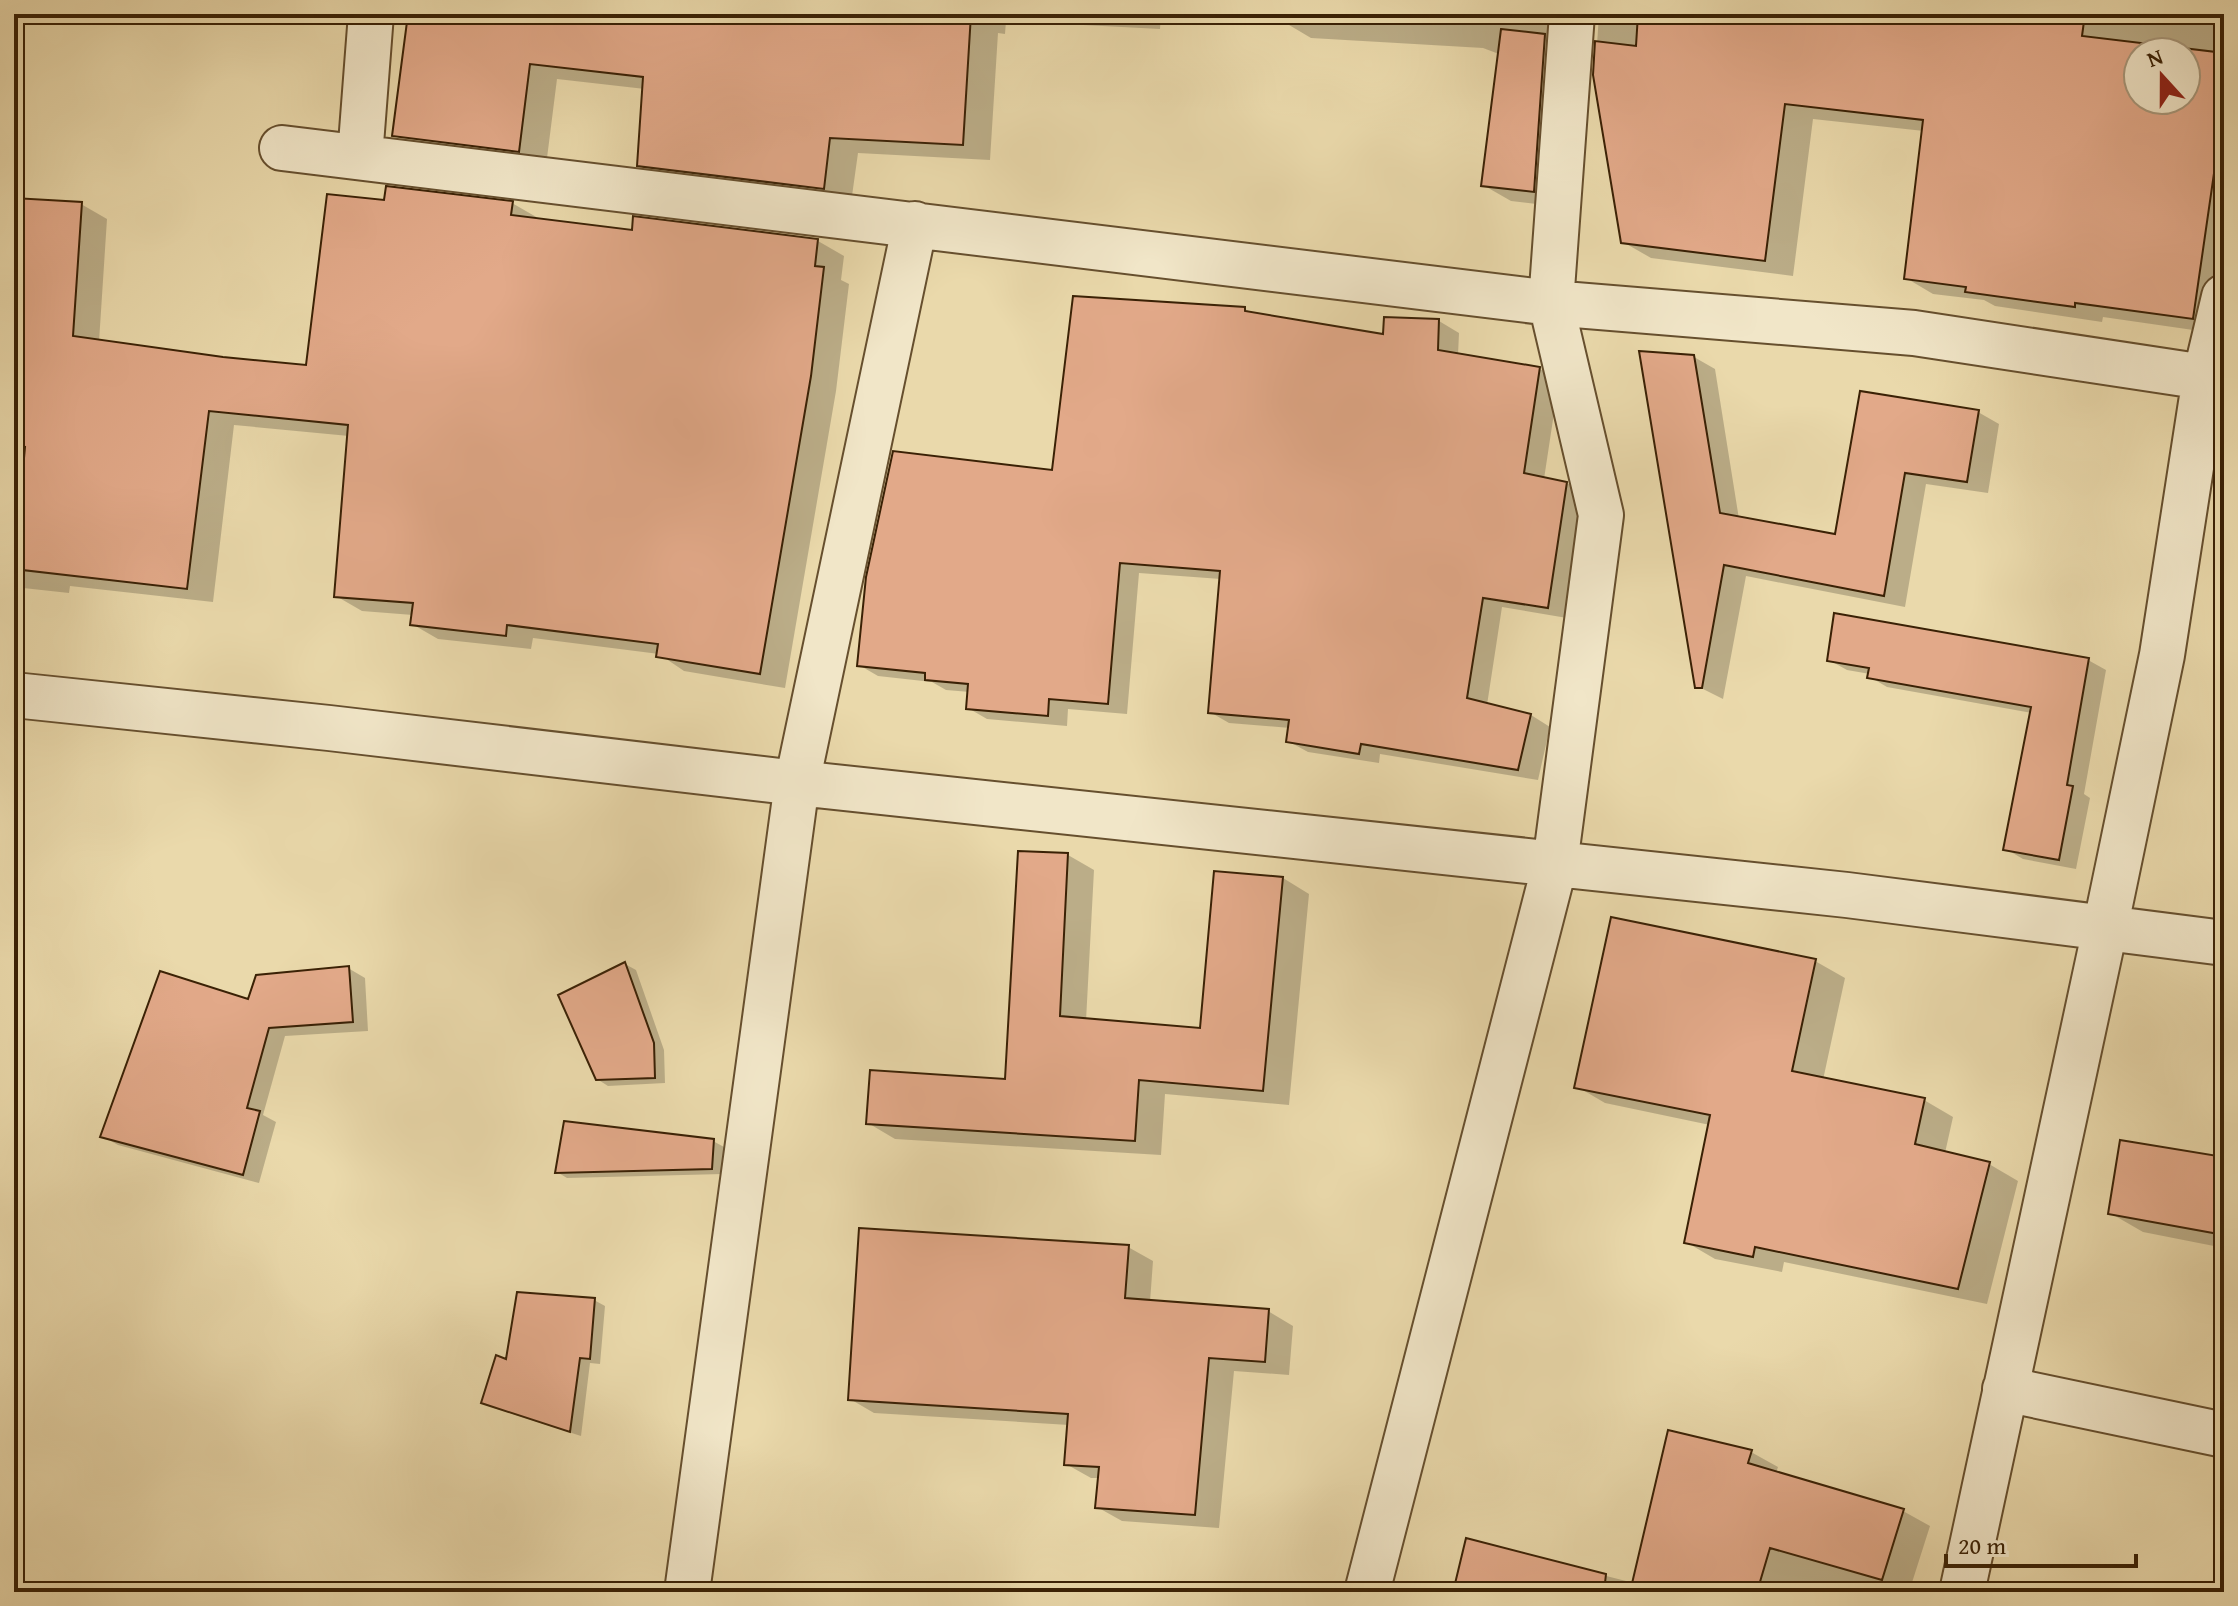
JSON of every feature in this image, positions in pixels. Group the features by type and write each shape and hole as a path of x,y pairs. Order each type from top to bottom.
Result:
{"street":[{"path":"360,157 371,14"},
{"path":"1367,1592 1555,864 1601,515 1551,303 1572,14"},
{"path":"282,148 1551,303 1914,333 2214,378"},
{"path":"687,1592 797,783 915,224"},
{"path":"1962,1592 2162,655 2214,378 2224,297"},
{"path":"14,695 797,783 1847,895 2224,943"},
{"path":"2005,1389 2224,1435"}],"building":[{"path":"408,14 971,14 963,145 830,138 824,189 637,166 643,77 530,64 519,152 392,136"},
{"path":"1638,14 2085,14 2082,36 2122,41 2122,116 2202,116 2202,50 2224,53 2224,104 2193,319 1965,292 1966,287 1904,279 1923,120 1785,104 1765,261 1621,243 1593,75 1595,41 1636,46"},
{"path":"1501,29 1545,34 1534,192 1481,186"},
{"path":"386,186 513,201 511,215 632,230 633,216 818,239 815,266 824,267 811,376 760,674 656,657 658,644 507,625 506,636 410,625 413,603 334,597 348,425 209,411 187,589 14,569 25,447 14,446 22,365 14,364 14,198 82,202 73,336 306,365 327,194 384,200"},
{"path":"1073,296 1245,307 1245,311 1383,334 1384,317 1439,319 1438,350 1540,367 1524,473 1567,482 1548,608 1483,598 1467,698 1531,714 1518,770 1361,744 1359,754 1286,742 1289,720 1208,713 1220,571 1120,563 1108,704 1049,699 1048,716 966,709 968,684 925,680 925,673 857,666 866,577 893,451 1052,470"},
{"path":"1639,351 1694,355 1720,513 1835,534 1860,391 1979,410 1967,482 1905,473 1884,596 1724,565 1702,688 1695,688"},
{"path":"1834,613 2089,658 2067,785 2073,786 2059,860 2003,850 2031,707 1867,678 1869,668 1827,661"},
{"path":"1018,851 1068,853 1060,1016 1200,1028 1214,871 1283,877 1263,1091 1139,1080 1135,1141 866,1124 870,1070 1005,1079"},
{"path":"1611,917 1816,959 1792,1071 1925,1098 1915,1144 1990,1162 1958,1289 1755,1247 1753,1257 1684,1243 1710,1115 1574,1088"},
{"path":"625,962 654,1043 655,1078 596,1080 558,995"},
{"path":"349,966 353,1022 269,1028 247,1108 260,1111 243,1175 100,1137 160,971 248,999 256,975"},
{"path":"564,1121 714,1139 712,1169 555,1173"},
{"path":"2120,1140 2224,1157 2224,1235 2108,1214"},
{"path":"859,1228 1129,1245 1125,1298 1269,1309 1265,1362 1209,1358 1195,1515 1095,1508 1099,1467 1064,1465 1068,1414 848,1400"},
{"path":"517,1292 595,1298 590,1359 580,1358 570,1432 481,1403 496,1355 506,1359"},
{"path":"1668,1430 1752,1450 1748,1463 1904,1509 1882,1580 1770,1548 1757,1592 1630,1592"},
{"path":"1466,1538 1606,1574 1604,1592 1453,1592"}]}
